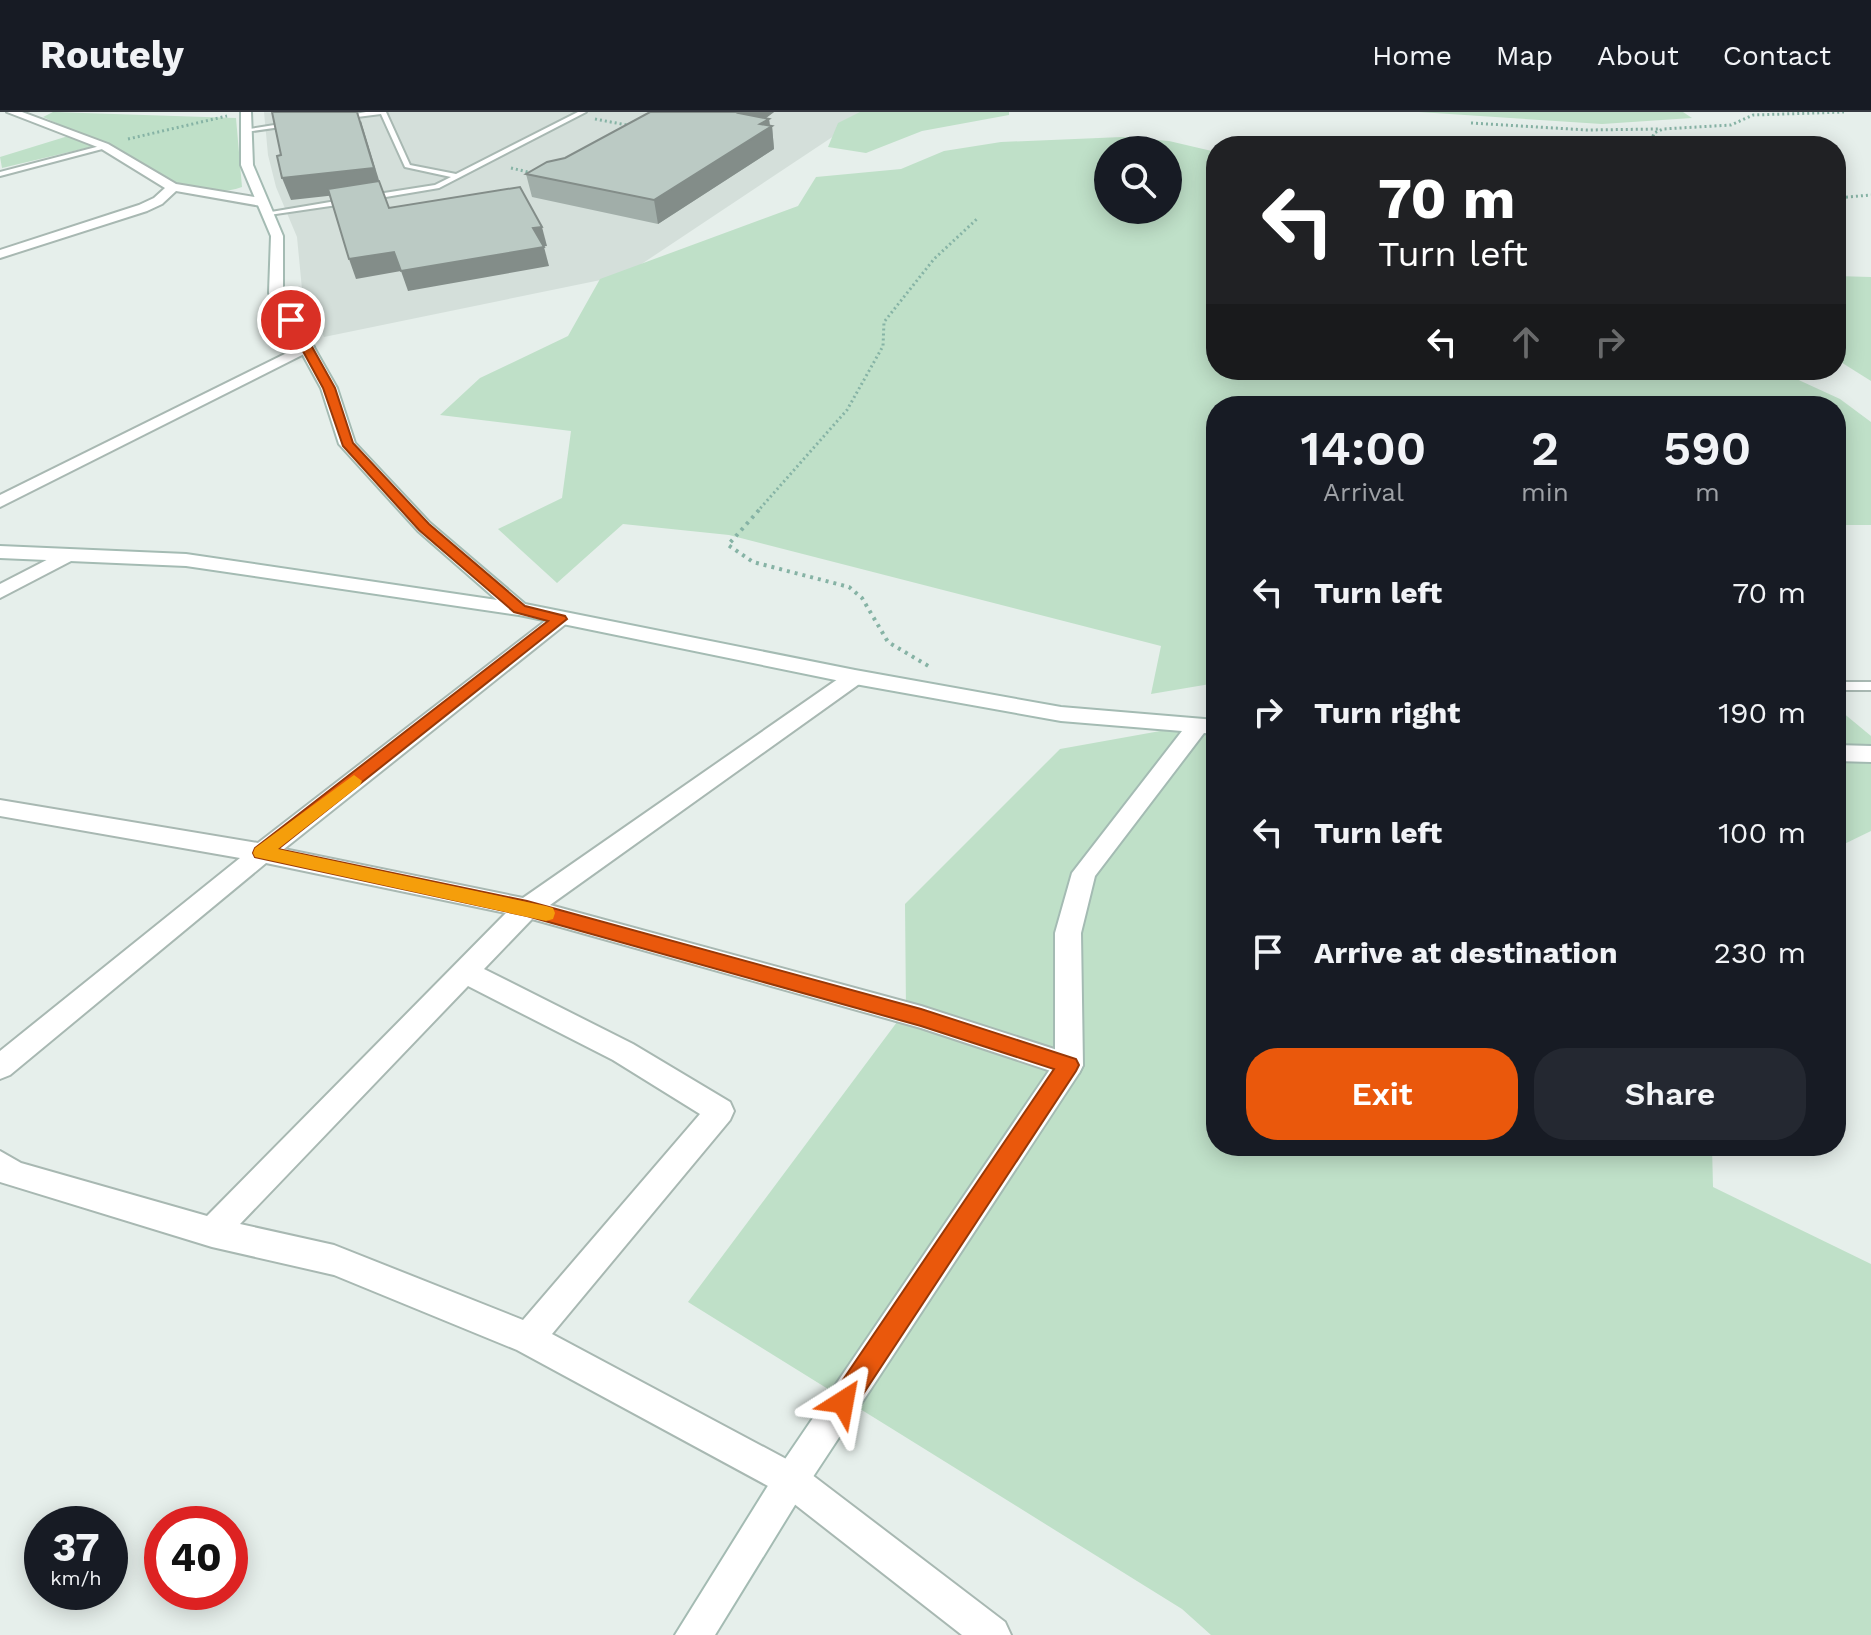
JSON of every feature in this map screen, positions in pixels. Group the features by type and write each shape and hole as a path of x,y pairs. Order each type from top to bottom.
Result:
{"street":[{"path":"12,112 104,146 173,187 265,207"},
{"path":"246,112 247,165 277,236 276,293 329,388 347,444 424,527 519,609"},
{"path":"0,254 143,208 158,201 173,187"},
{"path":"0,502 307,347"},
{"path":"0,552 186,560 519,609 855,677 1061,714 1206,726"},
{"path":"0,592 66,556"},
{"path":"0,1067 262,853 560,619"},
{"path":"212,1232 527,908 855,677"},
{"path":"694,1635 791,1480 1069,1065 1068,933 1084,873 1206,727"},
{"path":"1846,753 1871,754"},
{"path":"0,808 262,853 527,908 921,1017 1069,1065"},
{"path":"465,972 623,1052 720,1111 528,1338"},
{"path":"4,1175 212,1232 334,1260 528,1338 791,1480 992,1635"}],"lane":[{"path":"336,118 382,112 407,166 459,177"},
{"path":"265,207 437,187 580,114"},
{"path":"246,130 306,122"},
{"path":"0,174 104,146"},
{"path":"1846,686 1871,686"}],"path":[{"path":"104,146 172,126 246,112"},
{"path":"1471,123 1587,130 1663,129 1731,125 1753,115 1844,112"},
{"path":"580,114 645,129"},
{"path":"1653,136 1663,129"},
{"path":"485,162 541,175"},
{"path":"1846,197 1871,195"},
{"path":"948,694 938,672 886,641 861,596 848,586 755,562 735,554 728,545 847,410 883,346 884,322 934,259 978,218"}],"shaded area":[{"path":"264,112 870,112 625,275 324,337 302,289 297,237 276,187 268,155"}],"green space":[{"path":"53,112 236,118 242,187 206,191 188,187 152,172 103,144 2,168 0,157 78,133 43,117"},
{"path":"860,112 1009,112 1009,115 922,131 866,153 828,147 838,123"},
{"path":"1419,112 1683,112 1692,118 1602,124"},
{"path":"1094,138 1094,224 1182,224 1182,144 1206,150 1206,380 1799,380 1833,396 1206,396 1206,685 1151,694 1161,646 729,535 623,524 557,583 498,529 562,498 571,431 440,415 480,378 568,336 600,279 798,206 816,177 901,169 944,151 1001,142"},
{"path":"1846,276 1871,277 1871,381 1846,365"},
{"path":"1846,403 1871,422 1871,525 1846,525"},
{"path":"1846,715 1871,736 1871,831 1846,843"},
{"path":"1206,723 1206,1156 1712,1156 1713,1187 1871,1264 1871,1635 1211,1635 1182,1609 688,1302 906,1010 905,904 1060,749"}],"building":[{"path":"272,112 357,112 374,168 282,178 277,156 281,155"},
{"path":"650,112 741,112 769,119 760,124 772,126 654,200 526,174 547,162 565,158"},
{"path":"379,181 389,208 520,187 542,227 533,228 544,247 401,271 394,252 349,259 328,189"}],"slow traffic":[{"path":"354,781 262,853 546,913"}],"route":[{"path":"291,320 329,388 347,444 424,527 519,609 560,619 262,853 527,908 921,1017 1069,1065 843,1402"}]}
